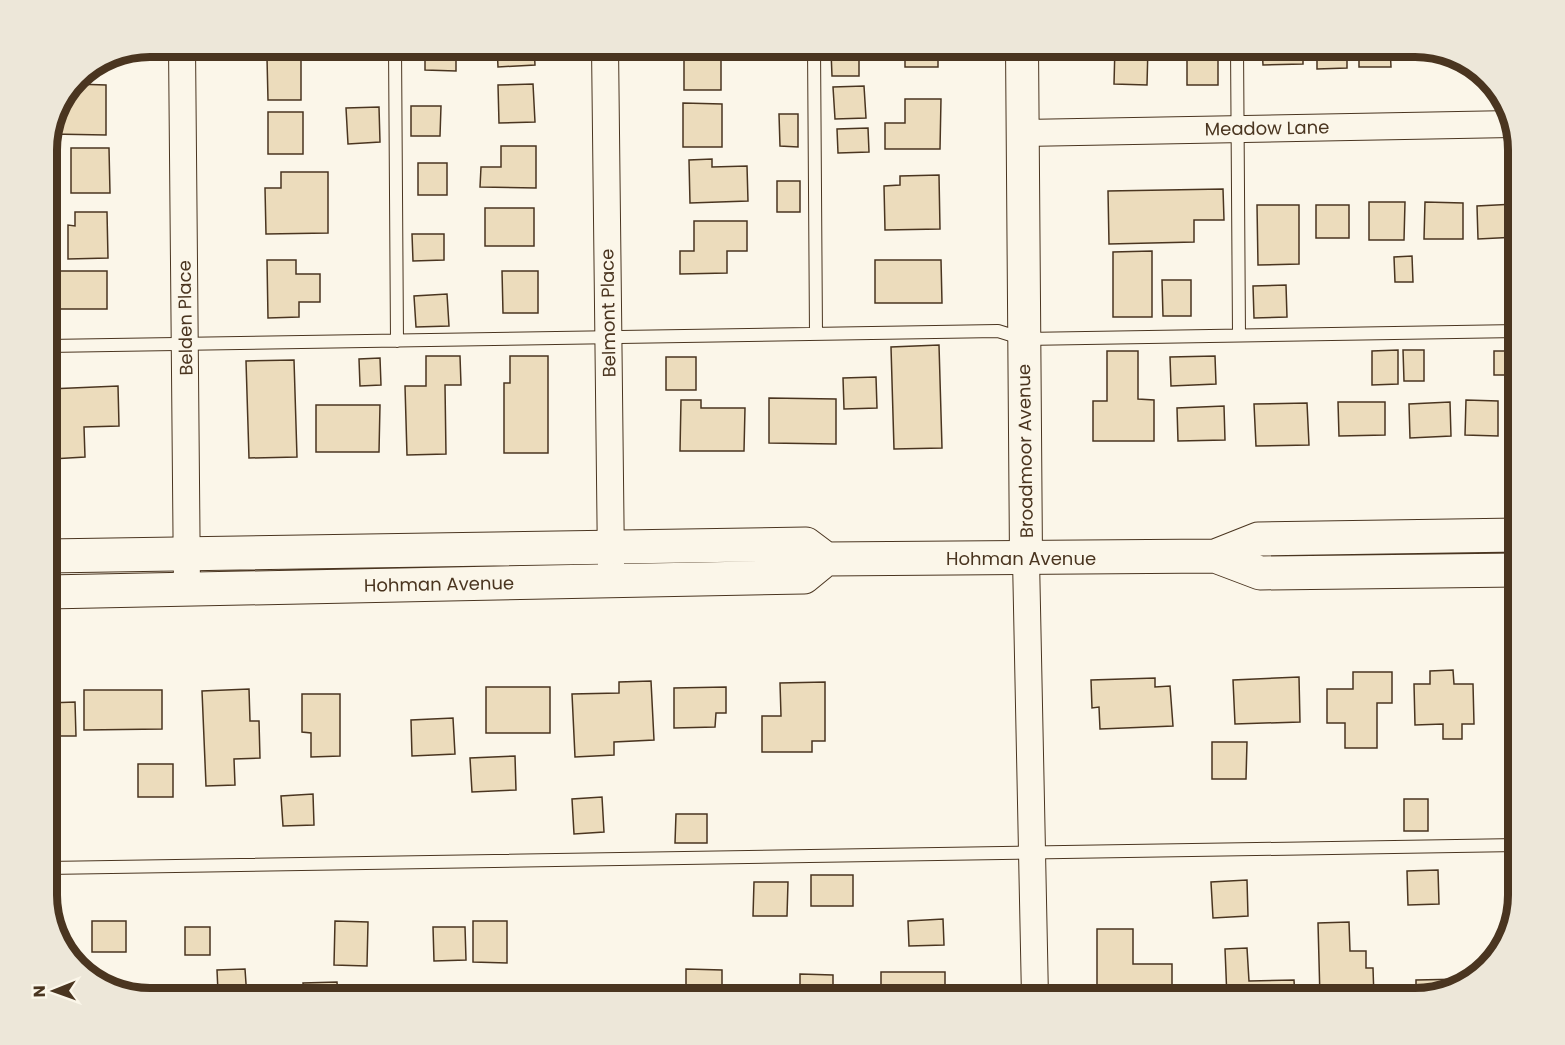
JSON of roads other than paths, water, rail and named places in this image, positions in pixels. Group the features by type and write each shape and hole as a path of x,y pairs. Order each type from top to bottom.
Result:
{"main road":[{"name":"Hohman Avenue","path":"57,556 806,544 826,559 1026,559 1215,556 1258,539 1508,535"},
{"name":"Hohman Avenue","path":"1215,556 1260,573 1508,570"},
{"name":"Hohman Avenue","path":"57,591 804,577 826,559"}],"street":[{"name":"Belden Place","path":"182,57 187,589"},
{"name":"Belmont Place","path":"605,57 612,580"},
{"name":"Broadmoor Avenue","path":"1022,57 1026,559 1035,988"},
{"name":"Meadow Lane","path":"1023,133 1504,124"}],"lane":[{"path":"395,57 397,341"},
{"path":"814,57 816,334"},
{"path":"1237,57 1239,335"},
{"path":"57,346 998,331 1024,339 1508,331"},
{"path":"57,868 1508,845"}]}
